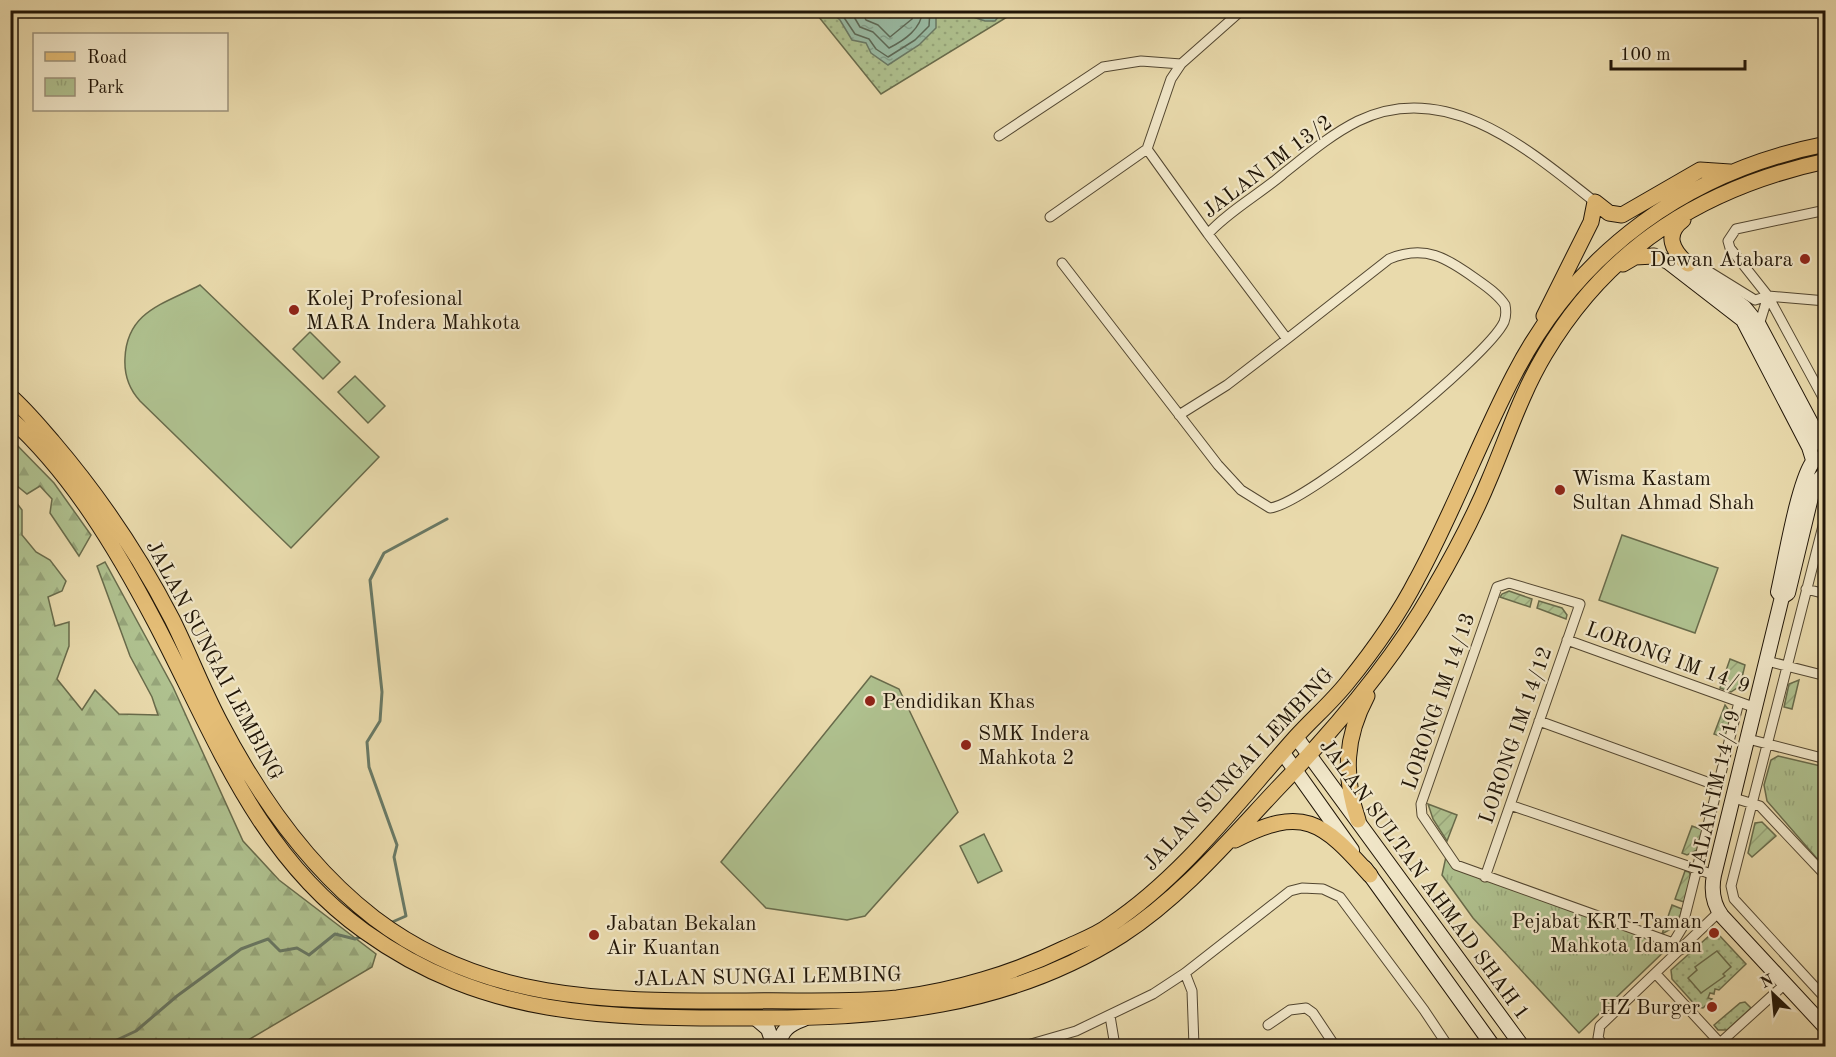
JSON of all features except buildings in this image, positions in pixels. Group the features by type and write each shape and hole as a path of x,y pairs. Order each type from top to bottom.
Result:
{"main road":[{"name":"JALAN SUNGAI LEMBING","path":"10,396 76,470 120,528 170,616 220,722 256,785 301,847 376,920 465,970 505,984 593,999 839,1000 904,997 963,985 1014,969 1106,928 1148,896 1200,846 1296,737 1344,687 1388,627 1416,582 1515,373 1538,333 1608,250 1645,218 1730,172 1779,153 1826,144"},
{"name":"JALAN SUNGAI LEMBING","path":"10,418 64,479 106,536 156,624 206,728 266,829 290,862 337,909 390,948 434,972 477,989 512,1001 554,1010 619,1016 806,1019 877,1016 923,1009 1005,988 1064,966 1125,933 1224,846 1309,755 1373,679 1429,598 1487,486 1517,411 1546,351 1587,297 1648,236 1720,194 1782,171 1826,161"},
{"path":"1538,333 1551,299 1591,222 1595,202 1609,213 1622,215 1700,171 1730,172"},
{"path":"1688,264 1673,249 1674,229 1720,194"},
{"path":"1612,271 1635,257 1654,256"},
{"path":"1358,820 1347,777 1347,754 1351,732 1373,679"},
{"path":"1224,846 1265,825 1286,821 1308,823 1339,842 1370,875"}],"street":[{"path":"1050,217 1147,149 1165,91 1181,64 1242,10"},
{"path":"999,136 1103,67 1141,61 1181,64"},
{"name":"JALAN IM 13/2","path":"1147,149 1208,234 1329,137 1360,120 1390,110 1416,108 1467,117 1486,123 1549,165 1595,202"},
{"path":"1824,398 1768,296 1730,248 1728,241 1736,229 1826,210"},
{"path":"1208,234 1287,339"},
{"path":"1062,263 1179,415 1218,465 1241,490 1264,506 1275,507 1320,483 1347,465 1414,410 1496,334 1504,322 1505,304 1449,260 1434,255 1401,254 1389,259 1227,385 1179,415"},
{"path":"1654,256 1668,262 1743,320 1809,447 1819,457"},
{"path":"1688,264 1698,265 1755,300 1768,296 1826,301"},
{"path":"1688,264 1744,307 1759,325 1819,457 1817,473 1825,474"},
{"path":"1759,325 1768,296"},
{"path":"1819,457 1804,482 1778,592 1782,597 1788,593 1814,485 1825,474"},
{"name":"JALAN IM 14/19","path":"1824,518 1733,870 1731,886 1734,899 1826,999"},
{"name":"LORONG IM 14/13","path":"1580,604 1509,583 1497,587 1421,804 1422,815 1456,865 1677,947"},
{"path":"1806,589 1826,594"},
{"name":"JALAN IM 14/19","path":"1719,912 1713,890 1714,875 1782,597"},
{"name":"LORONG IM 14/12","path":"1485,877 1580,604"},
{"name":"LORONG IM 14/9","path":"1567,640 1756,708"},
{"path":"1767,661 1826,676"},
{"path":"1677,947 1739,702"},
{"path":"1539,721 1718,786"},
{"name":"JALAN SULTAN AHMAD SHAH 1","path":"1296,737 1522,1047"},
{"path":"1748,739 1826,759"},
{"name":"JALAN SULTAN AHMAD SHAH 1","path":"1282,753 1296,769 1493,1047"},
{"path":"1734,798 1752,803 1766,811 1826,876"},
{"path":"1510,805 1714,875"},
{"path":"1030,1046 1076,1031 1110,1016 1185,973 1280,896 1302,888 1332,892 1340,897 1448,1047"},
{"path":"1604,1047 1598,1038 1600,1026 1656,974 1677,947 1719,912 1826,1028"},
{"path":"1185,973 1192,991 1194,1047"},
{"path":"1656,974 1720,1044 1785,984"},
{"path":"1455,995 1482,1047"},
{"path":"1268,1025 1290,1010 1306,1008 1313,1013 1333,1046"},
{"path":"1110,1016 1115,1047"},
{"path":"755,1018 768,1029 776,1047"},
{"path":"776,1047 788,1026 806,1019"}],"green space":[{"path":"814,11 1017,11 881,94"},
{"path":"200,285 379,457 291,548 140,401 128,381 125,358 127,342 132,329 150,311"},
{"path":"310,332 340,362 323,379 293,349"},
{"path":"355,376 385,406 368,423 338,392"},
{"path":"10,438 54,483 91,535 79,556 50,513 52,499 40,486 27,494 11,481"},
{"path":"10,494 22,510 22,535 36,552 50,560 66,581 62,591 48,597 55,626 69,622 69,646 57,679 82,710 95,690 119,714 158,715 152,697 130,656 97,566 105,562 173,687 243,841 279,880 376,954 372,967 238,1046 11,1046"},
{"path":"1622,535 1718,568 1695,633 1599,600"},
{"path":"1509,591 1532,599 1530,607 1500,597"},
{"path":"1539,601 1562,608 1567,615 1566,619 1537,608"},
{"path":"1730,659 1745,665 1740,686 1731,692 1720,688"},
{"path":"871,676 899,689 958,812 865,916 847,920 766,908 721,862"},
{"path":"1799,680 1792,709 1784,707 1789,684"},
{"path":"1725,705 1732,715 1726,738 1714,734"},
{"path":"1778,756 1825,767 1825,827 1820,862 1767,801 1764,785 1771,760"},
{"path":"1428,804 1457,815 1447,841 1433,819"},
{"path":"1762,822 1776,836 1752,857 1748,853 1755,823"},
{"path":"1692,826 1703,830 1697,850 1687,855 1682,853"},
{"path":"984,834 1002,871 978,883 960,846"},
{"path":"1447,852 1457,865 1673,943 1579,1033 1473,918 1442,875"},
{"path":"1685,871 1689,872 1691,877 1684,902 1675,899"},
{"path":"1672,905 1682,909 1678,925 1662,934"},
{"path":"1719,935 1746,964 1719,990 1715,989 1714,994 1710,993 1708,998 1712,999 1703,1008 1697,1007 1672,979 1671,970 1709,936"},
{"path":"1717,951 1731,967 1723,974 1725,976 1701,993 1688,978 1697,970 1695,967"},
{"path":"1745,1002 1751,1008 1727,1030 1718,1030 1714,1025 1740,1003"}],"water":[{"path":"1003,10 995,21 985,21 955,11"},
{"path":"830,11 936,11 936,28 919,45 888,65 871,53 866,43 852,40 840,20"}],"waterway":[{"path":"390,923 406,916 394,857 397,845 369,767 367,742 380,721 382,692 370,580 384,553 447,519"},
{"path":"104,1046 136,1031 177,996 241,949 268,939 280,951 297,948 309,955 335,934 355,939 363,936"}],"place":[{"name":"Dewan Atabara","path":"1805,259"},
{"name":"Kolej Profesional MARA Indera Mahkota","path":"294,310"},
{"name":"Wisma Kastam Sultan Ahmad Shah","path":"1560,490"},
{"name":"Pendidikan Khas","path":"870,701"},
{"name":"SMK Indera Mahkota 2","path":"966,745"},
{"name":"Pejabat KRT-Taman Mahkota Idaman","path":"1714,933"},
{"name":"Jabatan Bekalan Air Kuantan","path":"594,935"},
{"name":"HZ Burger","path":"1712,1007"}]}
